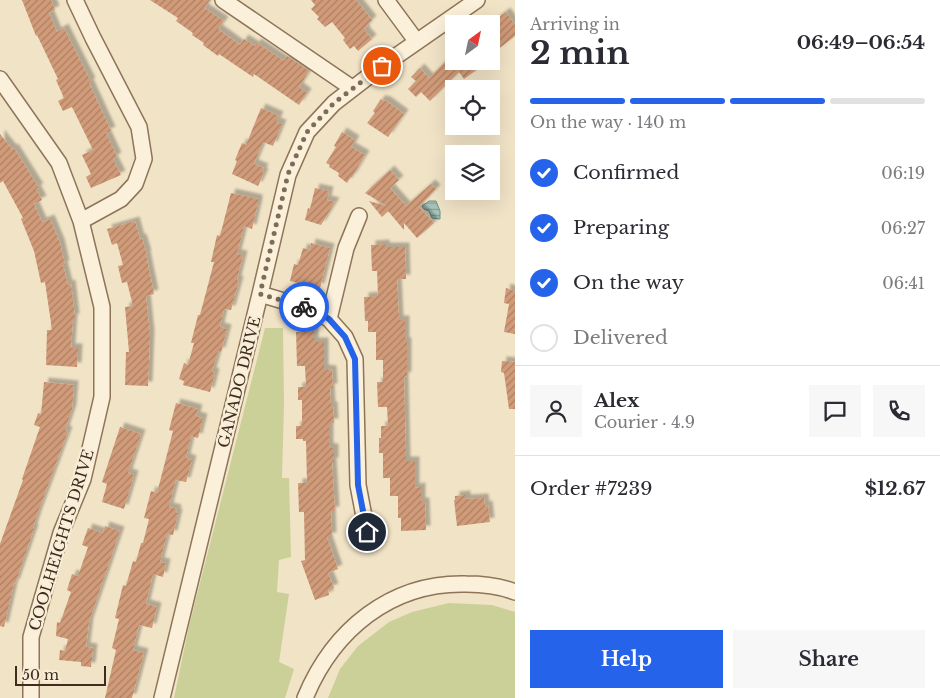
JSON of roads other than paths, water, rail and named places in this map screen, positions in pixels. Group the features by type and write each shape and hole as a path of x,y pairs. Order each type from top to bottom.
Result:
{"street":[{"path":"76,0 93,38 139,127 144,159 135,184 121,199 81,221"},
{"path":"223,0 352,88"},
{"path":"386,0 417,42"},
{"name":"GANADO DRIVE","path":"162,698 288,174 307,132 334,103 352,88 477,0"},
{"name":"COOLHEIGHTS DRIVE","path":"0,79 59,163 81,221 102,307 102,397 83,479 61,533 31,636 30,698"},
{"path":"329,319 346,248 359,216"},
{"path":"260,294 314,310 329,319 345,337 355,359 358,485 367,532"},
{"path":"306,698 310,686 338,643 376,608 400,596 427,587 454,584 482,584 515,592"}],"water":[{"path":"429,201 436,201 440,211 440,219 432,218 429,211 422,206"}]}
